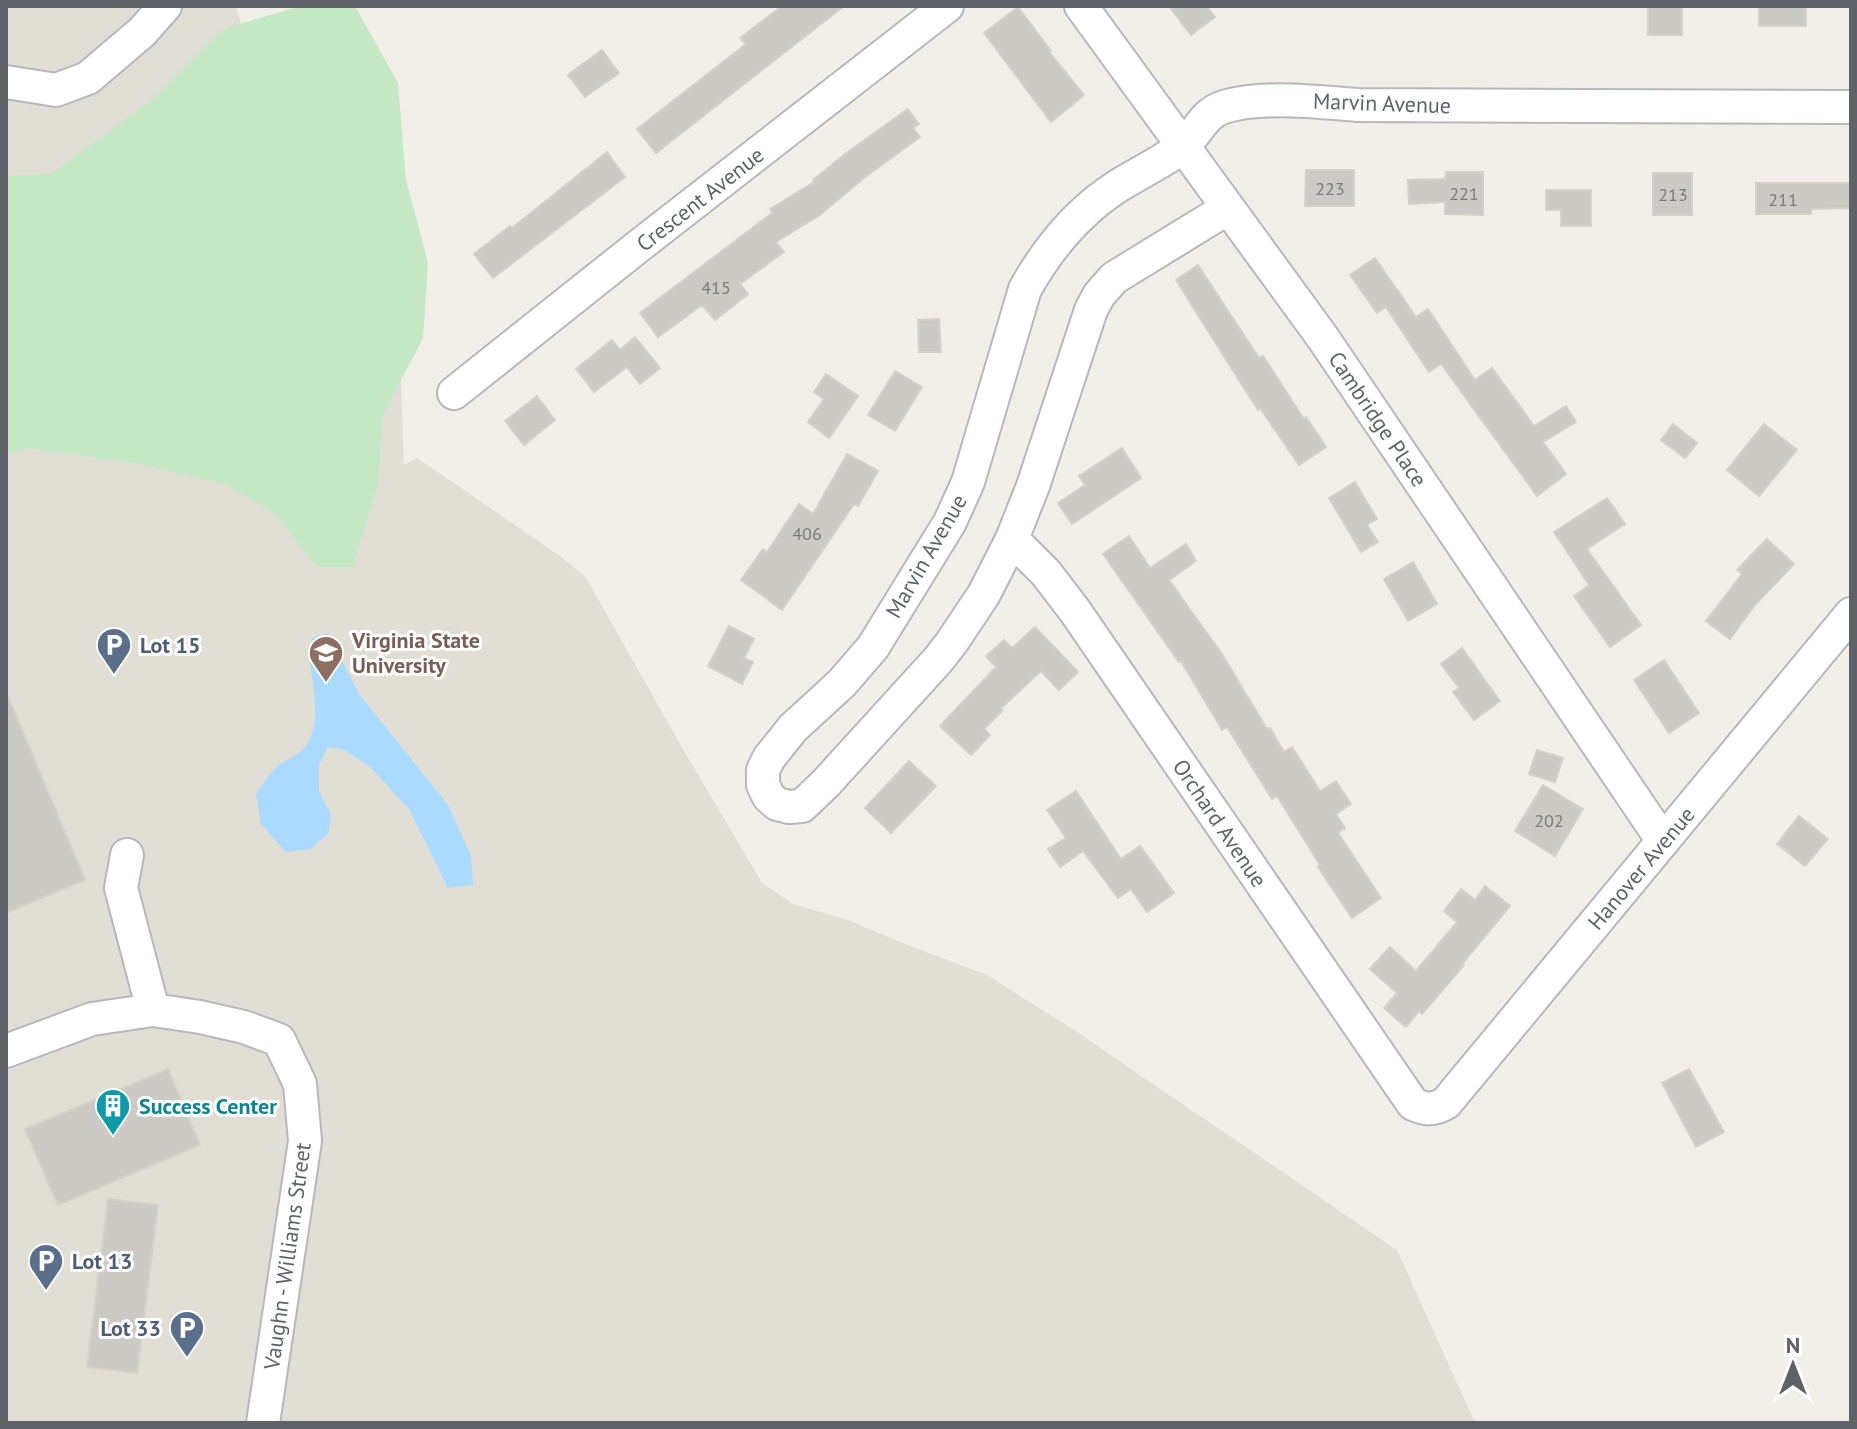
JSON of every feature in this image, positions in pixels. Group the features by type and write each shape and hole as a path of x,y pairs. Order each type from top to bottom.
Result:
{"street":[{"path":"6,82 56,90 88,78 142,32 165,6"},
{"name":"Crescent Avenue","path":"454,393 947,6"},
{"name":"Cambridge Place","path":"1081,6 1323,338 1663,841"},
{"name":"Marvin Avenue","path":"1228,208 1114,278 1099,295 1091,310 1033,486 1012,539 984,594 952,642 826,783 802,806 777,804 763,785 763,770 769,758 793,728 842,683 873,647 950,522 968,482 1025,289 1037,268 1083,213 1116,187 1183,147 1206,117 1221,107 1244,102 1301,101 1358,105 1851,107"},
{"name":"Orchard Avenue","path":"1012,539 1046,573 1075,611 1413,1104 1423,1109"},
{"name":"Hanover Avenue","path":"1423,1109 1436,1109 1446,1103 1851,614"},
{"path":"127,855 121,888 153,1010"},
{"name":"Vaughn - Williams Street","path":"6,1051 92,1019 153,1010 244,1027 279,1040 300,1084 305,1141 263,1423"}],"shaded area":[{"name":"Virginia State University","path":"6,6 236,6 256,77 399,328 404,465 417,458 585,576 762,883 793,904 848,920 987,975 1071,1028 1397,1250 1475,1423 6,1423"}],"green space":[{"path":"301,6 355,6 398,83 406,180 428,263 423,338 383,415 378,483 353,567 317,567 276,515 227,485 145,465 31,448 6,454 6,176 51,174 152,100 223,29"}],"water":[{"path":"328,633 359,694 448,805 471,856 473,885 448,888 409,809 370,767 345,750 328,747 319,765 319,791 331,815 328,834 310,849 286,852 261,824 256,794 272,771 305,747 312,735 315,708 310,651 312,638"}],"building":[{"path":"782,6 844,6 656,153 637,129 746,44 740,38"},
{"path":"1169,6 1206,6 1215,17 1191,35"},
{"path":"1648,6 1682,6 1682,35 1648,35"},
{"path":"1759,6 1806,6 1806,26 1759,26"},
{"path":"1018,7 1084,95 1051,122 984,33"},
{"path":"602,50 619,73 585,97 568,75"},
{"path":"908,109 919,124 913,128 920,137 820,215 776,242 784,252 740,284 748,294 715,320 702,305 658,337 640,313 772,213 770,209 814,182 845,154"},
{"path":"607,152 625,177 493,278 474,254 510,226 512,228"},
{"path":"1306,170 1354,170 1354,206 1305,206"},
{"path":"1446,172 1483,172 1483,215 1445,214 1445,202 1409,204 1408,180 1445,179"},
{"path":"1653,173 1692,173 1692,215 1653,215"},
{"path":"1756,183 1851,183 1851,208 1811,209 1811,214 1756,214"},
{"path":"1546,190 1591,190 1591,226 1561,226 1561,210 1546,210"},
{"path":"1375,258 1416,317 1428,309 1475,380 1492,368 1534,426 1566,406 1576,422 1543,442 1566,474 1537,496 1441,364 1429,372 1386,307 1377,313 1350,275"},
{"path":"1198,265 1259,358 1263,356 1326,447 1299,465 1260,408 1258,410 1176,280"},
{"path":"939,319 941,352 919,352 918,320"},
{"path":"635,337 660,368 640,384 627,367 594,392 576,369 612,340 620,350"},
{"path":"895,371 922,387 895,431 868,415"},
{"path":"826,374 858,396 829,438 808,422 824,399 814,392"},
{"path":"537,396 555,420 524,445 505,421"},
{"path":"1673,424 1697,443 1685,458 1661,440"},
{"path":"1764,424 1797,450 1759,496 1727,470"},
{"path":"1122,448 1141,478 1072,524 1058,503 1085,485 1079,476"},
{"path":"847,454 878,471 858,506 854,504 782,610 741,580 763,549 767,552 799,504 813,514"},
{"path":"1355,482 1377,519 1367,525 1378,542 1361,552 1329,498"},
{"path":"1607,498 1625,524 1587,549 1641,625 1610,647 1574,596 1589,585 1554,532"},
{"path":"1129,536 1150,568 1186,544 1196,561 1169,580 1222,654 1284,752 1292,747 1320,791 1336,781 1351,804 1336,814 1345,828 1338,833 1381,898 1352,918 1277,796 1272,799 1227,727 1222,730 1181,661 1103,554"},
{"path":"1767,539 1794,564 1755,605 1730,639 1706,621 1742,574 1737,570"},
{"path":"1413,562 1437,604 1408,621 1384,579"},
{"path":"729,626 754,639 744,658 753,662 742,684 708,666"},
{"path":"1035,627 1078,672 1059,690 1041,671 1001,708 1003,710 984,729 990,735 971,755 940,726 996,667 986,656 1004,640 1012,648"},
{"path":"1462,648 1500,701 1474,720 1453,692 1459,688 1441,664"},
{"path":"1664,660 1699,713 1669,733 1634,680"},
{"path":"6,692 85,880 6,913"},
{"path":"1537,750 1563,758 1555,782 1529,774"},
{"path":"909,761 936,786 891,833 865,808"},
{"path":"1543,785 1583,809 1555,856 1515,831"},
{"path":"1076,791 1121,859 1140,846 1174,893 1147,912 1131,889 1118,898 1083,851 1060,867 1048,849 1066,838 1047,810"},
{"path":"1799,816 1828,839 1805,866 1777,844"},
{"path":"1485,886 1510,906 1422,1014 1419,1011 1406,1027 1384,1008 1397,993 1370,969 1390,947 1416,971 1457,922 1444,911 1461,889 1475,900"},
{"name":"Success Center","path":"168,1069 200,1145 58,1205 25,1129"},
{"path":"1689,1069 1724,1132 1696,1147 1662,1083"},
{"path":"108,1199 158,1205 137,1373 87,1367"}],"place":[{"name":"Lot 15","path":"114,676"},
{"name":"Virginia State University","path":"326,684"},
{"name":"Success Center","path":"113,1137"},
{"name":"Lot 13","path":"46,1292"},
{"name":"Lot 33","path":"187,1359"}]}
